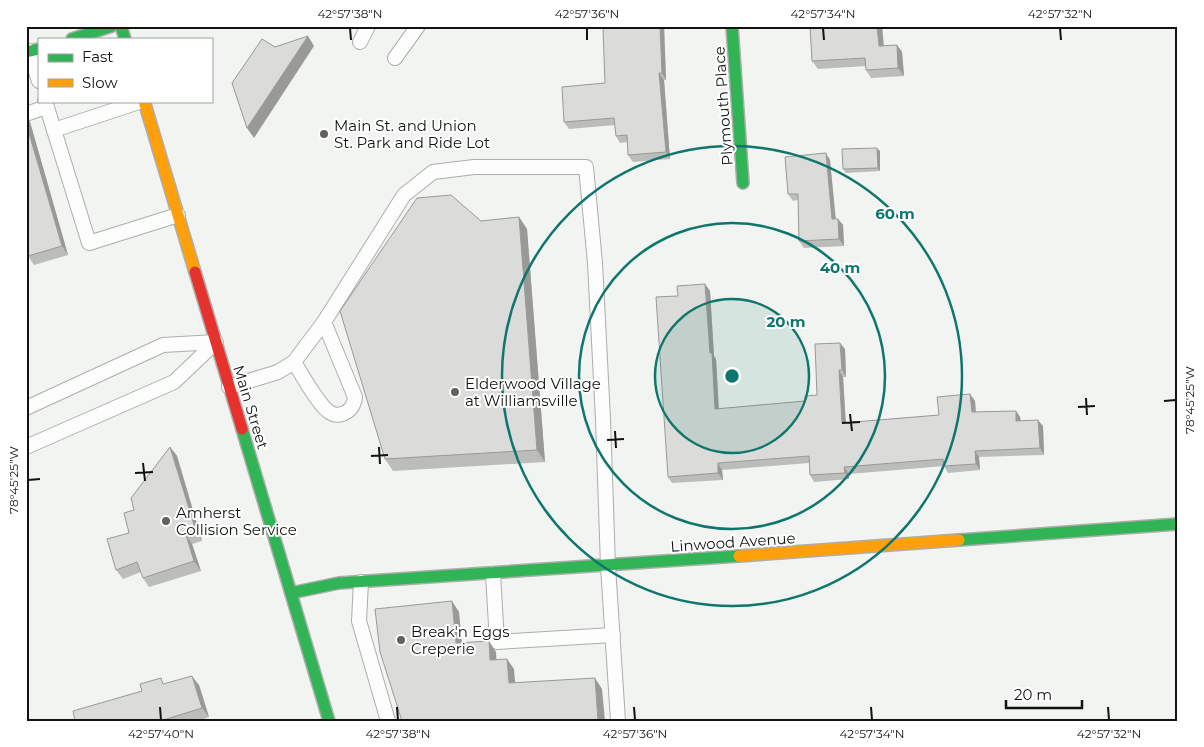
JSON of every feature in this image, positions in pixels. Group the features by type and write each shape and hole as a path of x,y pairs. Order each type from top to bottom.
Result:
{"street":[{"path":"75,38 112,26"},
{"path":"121,26 125,38"},
{"name":"Plymouth Place","path":"732,26 743,183"},
{"name":"Main Street","path":"143,102 329,721"},
{"name":"Linwood Avenue","path":"291,593 339,583 608,566 1178,524"}],"lane":[{"path":"360,42 368,26"},
{"path":"395,58 418,26"},
{"path":"31,51 38,78"},
{"path":"54,130 140,102"},
{"path":"26,114 46,104 89,243 178,214"},
{"path":"229,387 278,372 294,362 324,322 404,195 432,172 474,167 586,167 596,283 608,566 618,721"},
{"path":"294,362 320,402 330,413 338,415 348,412 354,404 355,396 324,322"},
{"path":"26,408 163,345 216,342"},
{"path":"26,447 174,382 216,342"},
{"path":"494,574 497,642 613,635"},
{"path":"362,582 359,621 388,721"}],"building":[{"path":"618,26 660,26 662,73 659,73 666,152 628,155 627,135 616,136 614,118 564,122 562,87 605,83 603,28 618,28"},
{"path":"810,26 877,26 879,46 897,45 898,68 866,70 865,58 812,61"},
{"path":"308,36 247,128 232,83 262,39 275,47"},
{"path":"26,123 62,246 28,256 26,250"},
{"path":"877,148 878,168 843,169 842,149"},
{"path":"826,153 832,219 838,219 839,239 799,241 798,194 788,194 785,157"},
{"name":"Elderwood Village at Williamsville","path":"451,195 481,221 519,217 537,450 385,459 340,311 417,198"},
{"path":"705,284 715,409 805,401 805,396 817,395 815,344 840,343 842,370 839,370 842,423 939,415 937,397 970,394 972,412 1016,411 1016,421 1038,420 1040,448 975,451 976,464 944,466 943,459 844,467 845,473 810,475 809,456 718,463 718,473 668,477 656,297 678,296 677,286"},
{"name":"Amherst Collision Service","path":"170,447 196,531 186,535 194,561 143,578 137,562 116,570 107,539 129,533 124,513 134,510 131,498"},
{"path":"452,601 456,643 489,641 490,660 507,659 509,683 595,678 598,721 402,721 380,652 375,609"},
{"path":"192,676 202,708 160,721 75,721 73,711 142,691 140,684 161,678 163,684"}],"traffic: fast":[{"path":"75,38 112,26"},
{"path":"121,26 125,38"},
{"path":"732,26 743,183"},
{"path":"26,52 38,49"},
{"path":"242,429 329,721"},
{"path":"959,540 1178,524"},
{"path":"291,593 339,583 739,556"}],"traffic: slow":[{"path":"144,102 195,272"},
{"path":"739,556 959,540"}],"traffic: jam":[{"path":"195,272 242,429"}],"place":[{"name":"Main St. and Union St. Park and Ride Lot","path":"324,134"},
{"name":"Elderwood Village at Williamsville","path":"455,392"},
{"name":"Amherst Collision Service","path":"166,521"},
{"name":"Break'n Eggs Creperie","path":"401,640"}]}
